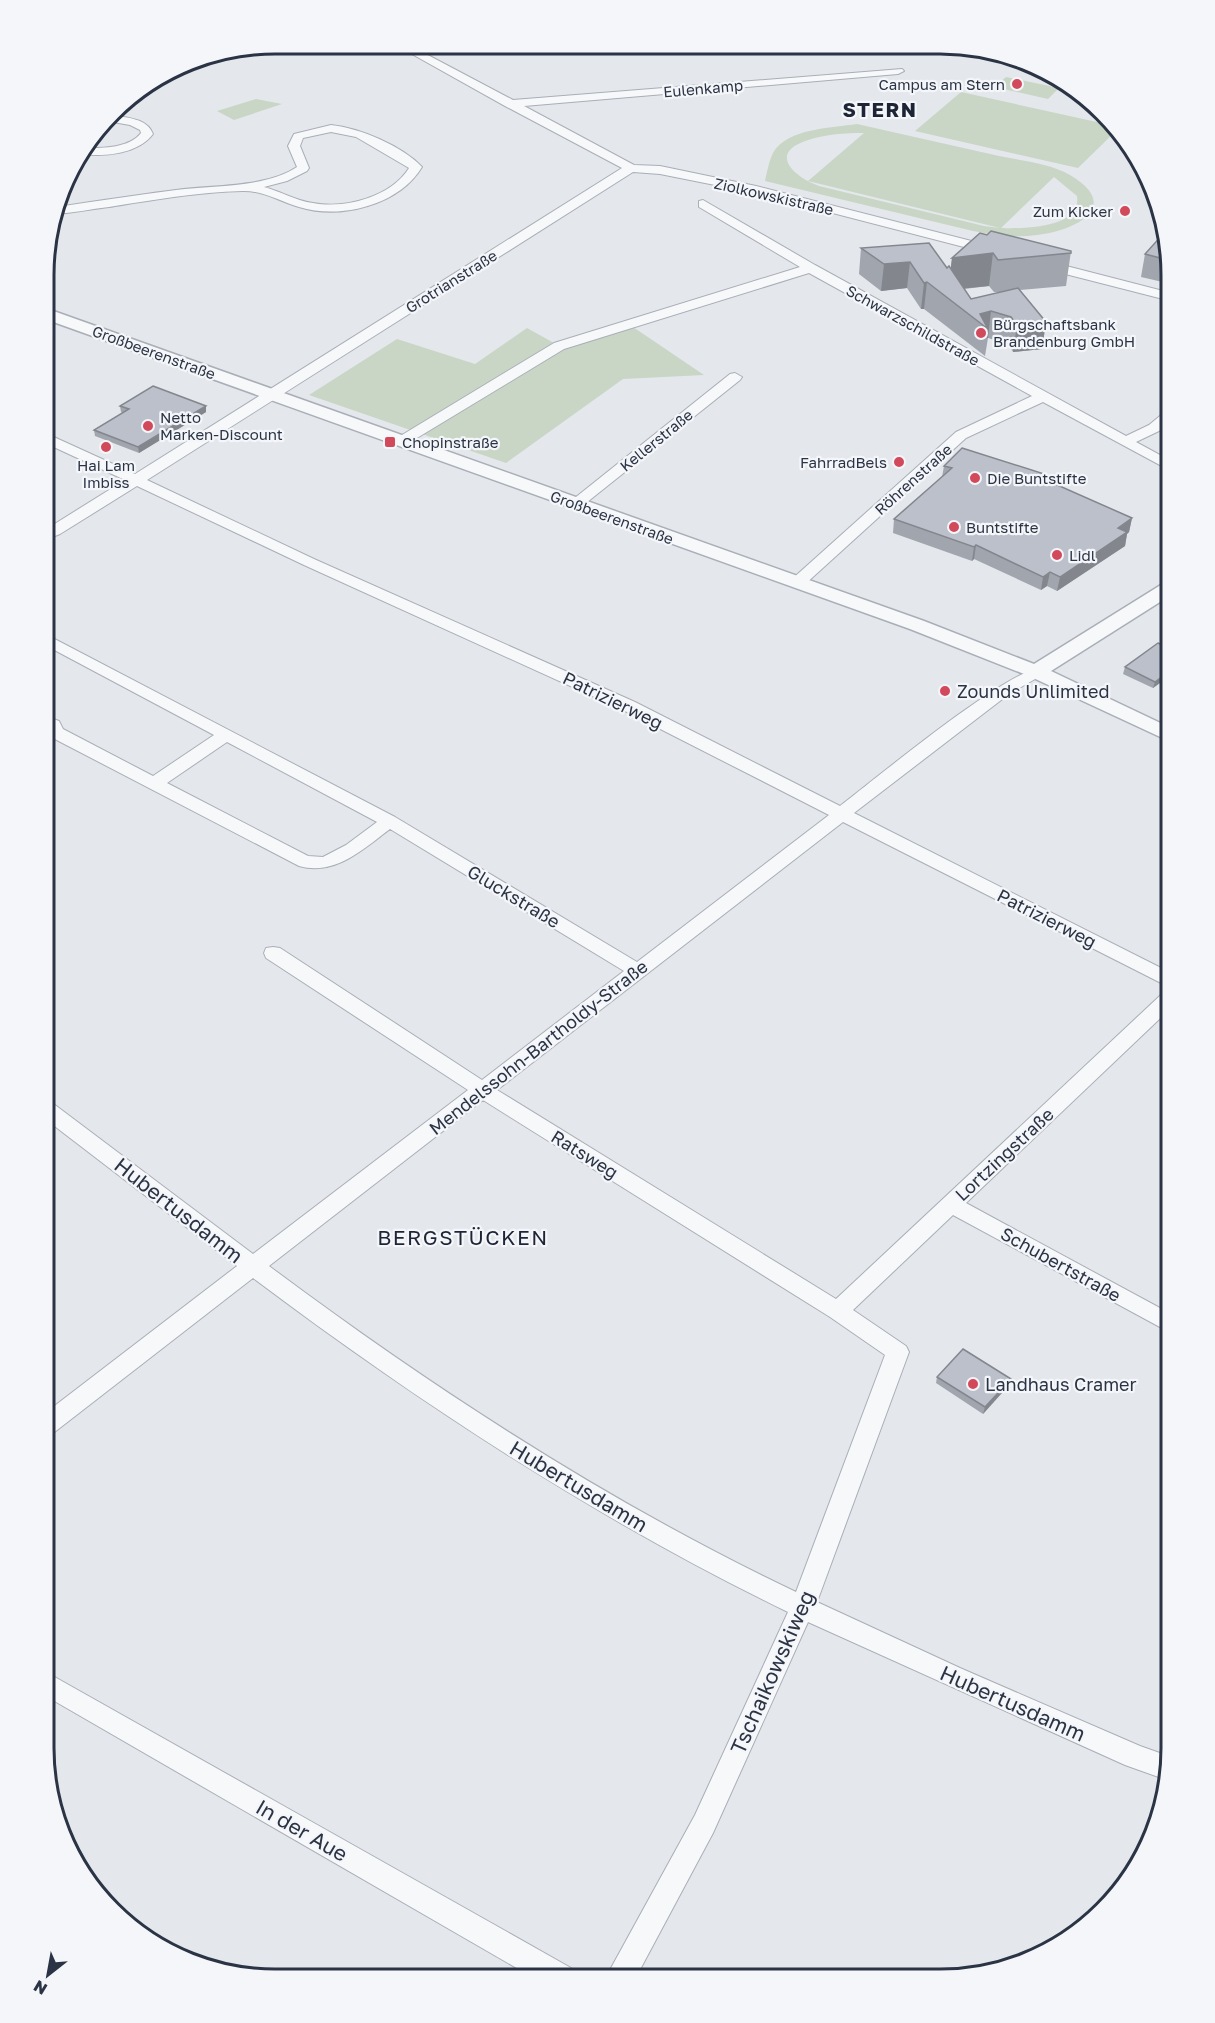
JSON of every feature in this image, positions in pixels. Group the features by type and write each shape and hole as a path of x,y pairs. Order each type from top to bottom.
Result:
{"street":[{"name":"Ziolkowskistraße","path":"417,54 631,168 660,170 756,190 999,252"},
{"name":"Eulenkamp","path":"509,104 898,71"},
{"path":"92,151 116,151 130,148 146,138 146,127 118,120"},
{"path":"64,210 274,182 295,174 303,168 294,146 298,136 317,128 347,128 416,167 412,178 382,196 363,202 326,208 310,206 245,186"},
{"name":"Grotrianstraße","path":"54,531 631,168"},
{"name":"Schwarzschildstraße","path":"703,204 810,268 1161,461"},
{"path":"1030,260 1161,294"},
{"path":"402,441 559,346 810,268"},
{"name":"Großbeerenstraße","path":"54,316 917,625 1036,672 1161,731"},
{"name":"Kellerstraße","path":"576,504 735,377"},
{"name":"Röhrenstraße","path":"797,583 961,435 1042,397"},
{"path":"1125,442 1161,423"},
{"name":"Patrizierweg","path":"54,441 309,562 629,706 1161,976"},
{"path":"1036,672 1161,593"},
{"name":"Gluckstraße","path":"54,644 389,821 638,971"},
{"name":"Mendelssohn-Bartholdy-Straße","path":"54,1419 1003,690 1036,672"},
{"path":"54,728 55,732 305,862 326,863 352,849 389,821"},
{"path":"154,783 227,734"},
{"name":"Ratsweg","path":"273,953 482,1090 837,1311 898,1352"},
{"name":"Lortzingstraße","path":"837,1311 1161,1006"},
{"name":"Hubertusdamm","path":"54,1115 254,1267 384,1362 522,1452 654,1530 802,1609 1134,1756 1160,1766"},
{"name":"Schubertstraße","path":"951,1204 1161,1319"},
{"name":"Tschaikowskiweg","path":"624,1969 704,1824 802,1609 898,1352"},
{"name":"In der Aue","path":"54,1688 545,1969"}],"green space":[{"path":"1006,77 1058,89 1048,99 995,87"},
{"path":"961,92 1100,123 1111,136 1078,168 915,131"},
{"path":"256,99 282,104 234,120 217,111"},
{"path":"857,124 1053,168 1070,175 1086,187 1093,197 1093,207 1088,216 1078,223 1051,233 1005,236 973,231 765,181 773,153 789,138 823,128","holes":["864,133 808,181 794,171 787,158 789,151 796,145 822,136","1054,177 1077,196 1076,207 1070,215 1061,220 1036,227 1001,228","808,181 1000,228 819,186"]},
{"path":"633,327 704,375 623,379 506,463 309,395 397,339 475,364 527,328 563,348"}],"building":[{"path":"991,231 1071,251 1071,253 998,260 993,253 952,258 980,233 987,235"},
{"path":"1158,240 1161,258 1145,254"},
{"path":"929,243 947,268 949,266 971,299 1018,288 1046,322 1017,325 1011,317 991,311 980,314 988,329 927,282 924,283 910,262 884,264 861,248"},
{"name":"Netto Marken-Discount","path":"153,386 206,406 138,447 94,430 129,409 120,406"},
{"path":"962,448 1060,479 1055,484 1132,518 1118,528 1127,532 1060,577 1050,572 1043,577 976,545 974,547 894,519 952,468 944,466"},
{"path":"1158,643 1161,644 1161,678 1155,682 1125,667"},
{"name":"Landhaus Cramer","path":"963,1349 1011,1379 985,1407 937,1377"}],"place":[{"name":"Campus am Stern","path":"1017,84"},
{"name":"Zum Kicker","path":"1125,211"},
{"name":"Bürgschaftsbank Brandenburg GmbH","path":"981,333"},
{"name":"Netto Marken-Discount","path":"148,426"},
{"name":"Chopinstraße","path":"390,442"},
{"name":"Hai Lam Imbiss","path":"106,447"},
{"name":"FahrradBels","path":"899,462"},
{"name":"Die Buntstifte","path":"975,478"},
{"name":"Buntstifte","path":"954,527"},
{"name":"Lidl","path":"1057,555"},
{"name":"Zounds Unlimited","path":"945,691"},
{"name":"Landhaus Cramer","path":"973,1384"}],"district":[{"name":"STERN","path":"880,109"},
{"name":"BERGSTÜCKEN","path":"463,1237"}]}
